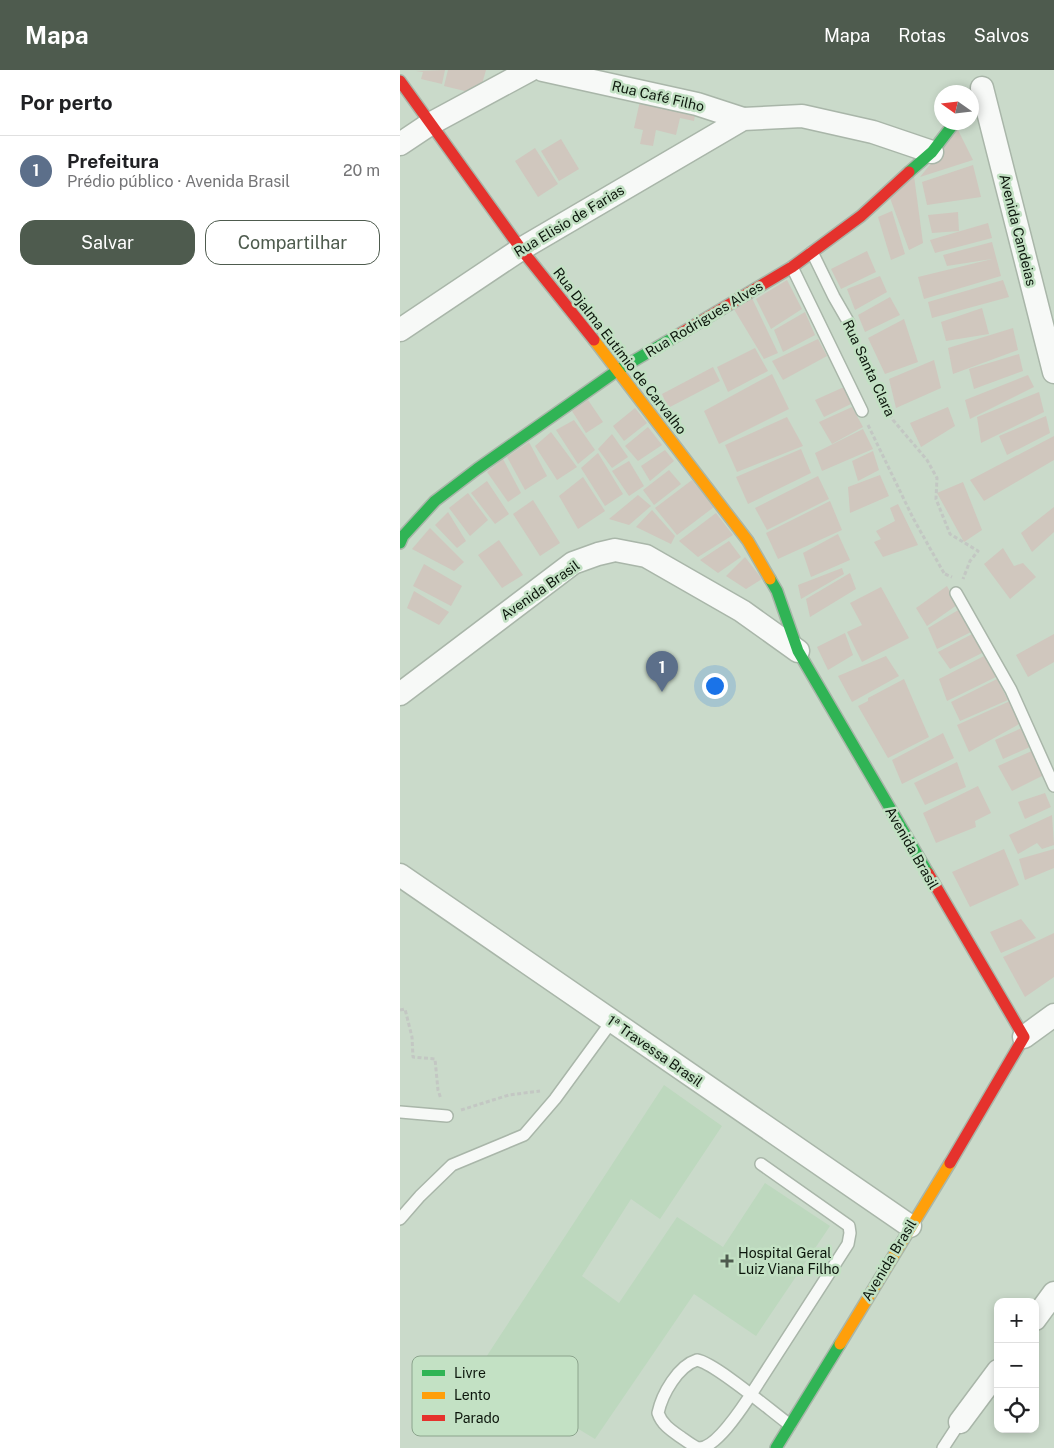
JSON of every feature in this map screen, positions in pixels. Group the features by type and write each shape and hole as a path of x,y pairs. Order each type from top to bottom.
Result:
{"street":[{"path":"400,144 430,124 530,70"},
{"name":"Rua Café Filho","path":"543,70 697,104 743,119"},
{"name":"Rua Djalma Eutímio de Carvalho","path":"400,80 521,249 618,370 748,541 777,591 798,651"},
{"name":"Avenida Candeias","path":"981,87 1054,372"},
{"path":"743,119 777,116 810,118 873,132 932,152"},
{"name":"Rua Elisio de Farias","path":"400,330 521,249 743,119"},
{"name":"Rua Rodrigues Alves","path":"400,543 403,536 436,501 477,469 618,370 792,267 861,216 932,152 949,130"},
{"name":"Avenida Brasil","path":"400,694 573,564 598,554 615,550 646,556 742,611 798,651 1024,1037 1004,1074 776,1448"},
{"name":"1ª Travessa Brasil","path":"400,875 910,1226"},
{"path":"1024,1037 1054,1015"},
{"path":"1039,1314 1054,1293"},
{"path":"960,1422 994,1376"}],"lane":[{"name":"Rua Santa Clara","path":"812,252 849,323"},
{"name":"Rua Santa Clara","path":"792,267 862,410"},
{"path":"956,593 1011,690 1054,786"},
{"path":"400,1219 420,1196 452,1165 524,1135 563,1088 612,1021"},
{"path":"400,1112 447,1116"},
{"path":"761,1164 849,1226 848,1244 750,1396 734,1420 707,1447 699,1448 678,1435 664,1425 658,1413 666,1392 684,1366 697,1360 710,1364 750,1396 790,1425"},
{"path":"943,1448 960,1422"}],"path":[{"name":"Rua Santa Clara","path":"849,323 893,420 927,460 937,478 936,499 950,534 978,551 970,561 961,584 945,574"},
{"name":"Rua Santa Clara","path":"862,410 913,518 956,593"},
{"path":"400,1010 404,1009 412,1037 413,1057 435,1059 438,1090 447,1116 509,1095 563,1088"}],"shaded area":[{"name":"Hospital Geral Luiz Viana Filho","path":"664,1085 722,1126 660,1219 631,1199 582,1276 619,1303 677,1217 723,1247 765,1183 830,1226 756,1336 694,1294 595,1439 578,1429 578,1356 487,1356"}],"building":[{"path":"445,70 442,84 421,79 423,72 416,71"},
{"path":"448,70 486,70 482,84 469,92 444,86"},
{"path":"642,92 697,104 694,121 680,118 676,135 656,130 653,146 640,144 643,130 634,128"},
{"path":"958,130 973,160 920,177"},
{"path":"561,139 579,169 559,181 541,151"},
{"path":"535,148 558,184 538,197 515,161"},
{"path":"973,165 981,197 927,205 922,182"},
{"path":"914,176 923,243 909,250 890,198"},
{"path":"892,211 905,254 891,260 878,217"},
{"path":"958,212 959,231 932,233 928,215"},
{"path":"988,223 992,238 935,253 930,240"},
{"path":"992,242 1001,276 924,299 918,277 992,259 947,266 943,255"},
{"path":"867,251 876,272 841,289 831,269"},
{"path":"880,276 887,292 855,310 847,289"},
{"path":"787,280 802,309 771,329 756,299"},
{"path":"1003,280 1009,297 932,318 928,302"},
{"path":"751,296 778,353 764,359 732,306"},
{"path":"890,297 900,315 865,332 858,315"},
{"path":"982,308 989,334 946,341 941,322"},
{"path":"805,312 815,335 783,352 774,330"},
{"path":"904,319 918,362 885,374 868,338"},
{"path":"1013,328 1018,350 953,374 948,348"},
{"path":"818,339 827,356 783,380 772,361"},
{"path":"755,348 768,371 728,392 717,367"},
{"path":"1019,354 1023,371 974,389 969,369"},
{"path":"934,360 941,388 896,408 889,379"},
{"path":"713,367 720,381 668,408 662,394"},
{"path":"772,374 789,409 719,444 704,411"},
{"path":"1028,375 1034,387 970,419 965,400"},
{"path":"844,387 851,404 824,417 815,400"},
{"path":"1039,392 1044,412 981,443 977,417"},
{"path":"588,400 603,422 586,433 572,411"},
{"path":"852,407 863,427 832,444 819,422"},
{"path":"948,407 955,426 921,447 910,423"},
{"path":"635,408 647,423 624,441 613,426"},
{"path":"1046,416 1050,433 1007,455 999,436"},
{"path":"787,417 803,446 737,472 725,445"},
{"path":"574,420 595,450 578,464 556,430"},
{"path":"648,427 662,445 638,461 625,446"},
{"path":"863,429 873,449 822,471 815,453"},
{"path":"551,432 577,467 557,480 535,446"},
{"path":"612,434 628,457 612,468 598,449"},
{"path":"1054,436 1054,460 984,501 970,480"},
{"path":"529,442 547,476 525,490 507,457"},
{"path":"801,449 811,473 748,504 736,477"},
{"path":"665,450 674,461 650,481 641,466"},
{"path":"873,451 879,470 858,481 852,461"},
{"path":"598,453 623,494 605,506 581,468"},
{"path":"503,459 521,493 508,502 487,472"},
{"path":"629,461 644,486 629,496 612,471"},
{"path":"669,470 681,484 654,505 643,490"},
{"path":"880,475 889,496 850,513 848,487"},
{"path":"818,476 829,499 767,530 755,508"},
{"path":"583,477 605,511 578,529 559,496"},
{"path":"692,480 714,507 677,535 655,508"},
{"path":"487,481 509,514 495,524 471,493"},
{"path":"963,482 982,530 964,542 937,493"},
{"path":"468,493 488,520 470,536 449,508"},
{"path":"638,495 651,506 629,525 609,519"},
{"path":"533,500 560,543 540,556 513,514"},
{"path":"830,501 842,530 778,559 766,533"},
{"path":"898,504 918,545 883,557 874,542 881,539 876,531 895,521 890,508"},
{"path":"1054,507 1054,532 1032,552 1021,533"},
{"path":"652,510 675,536 671,544 636,527"},
{"path":"448,512 466,541 457,548 435,525"},
{"path":"716,513 733,535 698,557 679,541"},
{"path":"430,528 464,562 454,571 412,549"},
{"path":"838,534 850,560 811,577 803,553"},
{"path":"499,540 523,575 502,588 478,555"},
{"path":"729,541 741,557 718,573 700,560"},
{"path":"1003,548 1014,566 1023,563 1036,577 1010,599 984,564"},
{"path":"745,557 762,579 746,589 726,576"},
{"path":"424,564 462,586 451,606 413,586"},
{"path":"842,568 844,574 801,599 798,585"},
{"path":"850,573 856,589 810,617 806,599"},
{"path":"947,586 957,605 927,626 916,608"},
{"path":"881,587 909,638 862,662 847,632 862,625 850,603"},
{"path":"414,591 449,612 439,625 407,608"},
{"path":"960,609 971,632 937,649 928,628"},
{"path":"845,633 853,655 828,670 817,647"},
{"path":"974,633 984,652 950,669 938,652"},
{"path":"1054,634 1054,662 1028,677 1016,655"},
{"path":"986,655 996,677 947,701 939,679"},
{"path":"886,656 899,676 852,702 838,676"},
{"path":"904,679 929,737 888,758 858,706 868,701 868,698"},
{"path":"997,679 1008,700 960,721 951,702"},
{"path":"1010,701 1021,723 969,752 957,725"},
{"path":"1024,727 1032,746 1003,759 995,740"},
{"path":"943,733 954,758 902,784 892,760"},
{"path":"1034,750 1044,775 1012,791 998,766"},
{"path":"957,762 966,787 925,805 914,783"},
{"path":"978,786 991,813 975,821 976,827 936,843 923,813"},
{"path":"1045,793 1051,807 1025,819 1018,802"},
{"path":"1052,815 1054,845 1042,849 1037,843 1018,854 1009,835"},
{"path":"1004,849 1019,885 970,907 952,872"},
{"path":"1054,849 1054,868 1025,880 1019,859"},
{"path":"1021,919 1036,938 1001,953 990,932"},
{"path":"1054,933 1054,977 1025,997 1003,957"}],"traffic: fast":[{"path":"909,172 932,152 949,130"},
{"path":"400,543 403,536 435,501 477,469 618,370 678,335"},
{"path":"770,579 777,591 798,651 928,873"},
{"path":"776,1448 840,1344"}],"traffic: slow":[{"path":"594,340 748,541 770,579"},
{"path":"840,1344 950,1163"}],"traffic: jam":[{"path":"400,81 521,249 594,340"},
{"path":"678,335 792,267 861,216 909,172"},
{"path":"928,873 1024,1037 950,1163"}],"place":[{"name":"Prefeitura","path":"662,692"},
{"name":"Hospital Geral Luiz Viana Filho","path":"727,1261"}]}
